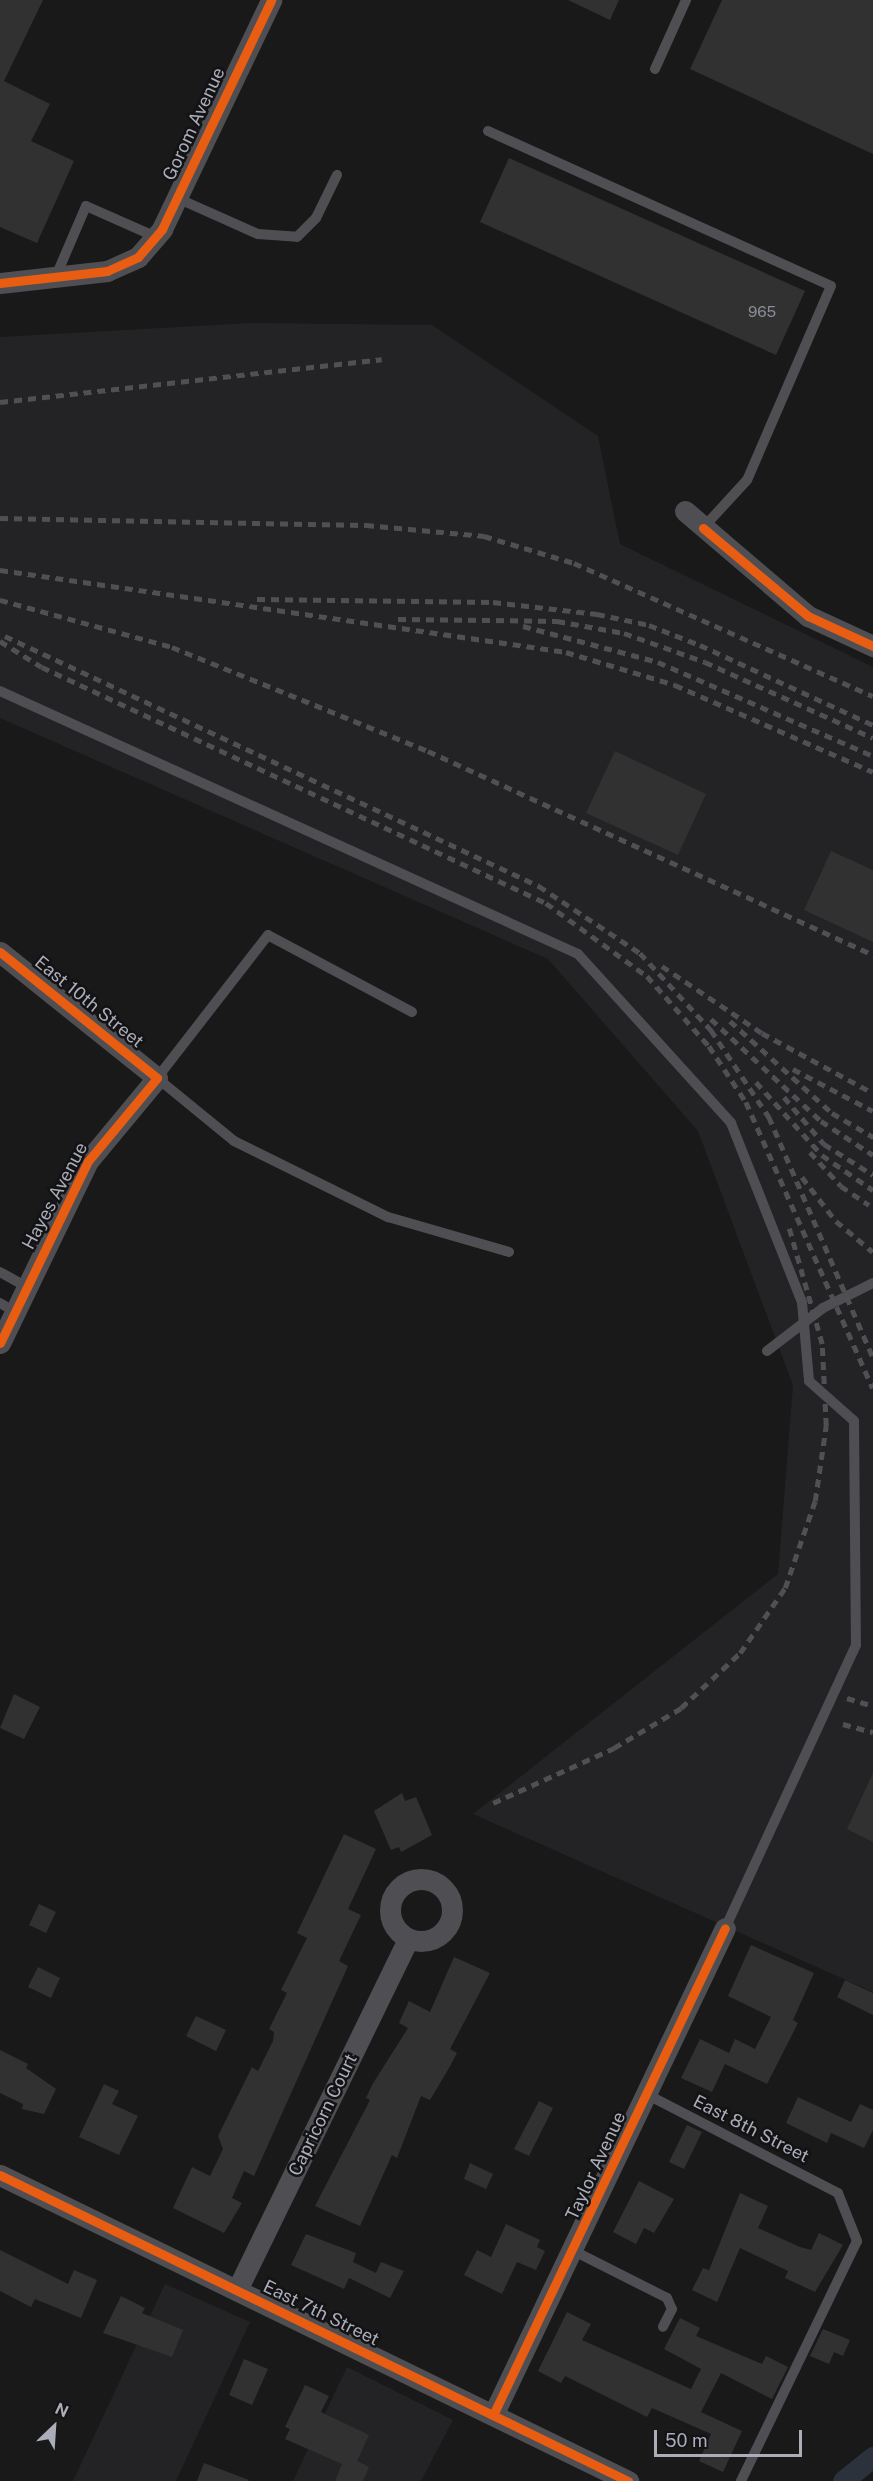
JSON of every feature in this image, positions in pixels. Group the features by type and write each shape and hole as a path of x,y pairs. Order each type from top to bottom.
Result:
{"street":[{"name":"Gorom Avenue","path":"56,276 107,271 138,257 156,237 177,198 271,0"},
{"path":"0,283 56,276"},
{"path":"685,511 808,616 873,646"},
{"name":"East 10th Street","path":"0,952 157,1078"},
{"name":"Hayes Avenue","path":"0,1343 8,1308 27,1287 88,1161 157,1078"},
{"name":"Taylor Avenue","path":"493,2415 574,2251 725,1928"},
{"name":"Capricorn Court","path":"237,2290 408,1939"},
{"name":"East 7th Street","path":"0,2175 628,2481"}],"lane":[{"path":"655,69 686,0"},
{"path":"488,131 831,286 747,480 703,528"},
{"path":"177,198 258,234 297,237 316,218 337,175"},
{"path":"56,276 86,206 156,237"},
{"path":"0,691 578,954 731,1123 802,1302 809,1381 854,1421 856,1645 725,1928"},
{"path":"412,1012 267,935 157,1078 234,1141 347,1197 388,1217 509,1251"},
{"path":"0,1272 27,1287"},
{"path":"767,1351 804,1320 873,1284"},
{"name":"East 8th Street","path":"648,2095 838,2193 857,2241 741,2481"},
{"path":"574,2251 671,2302 663,2327"}],"shaded area":[{"path":"251,323 432,325 598,436 620,544 873,667 873,1992 473,1814 778,1574 793,1385 698,1131 548,959 0,718 0,337"},
{"path":"165,2284 250,2322 176,2481 73,2481"},
{"path":"347,2367 453,2420 421,2481 293,2481"}],"building":[{"path":"0,0 43,0 4,81 50,104 31,141 74,161 37,243 0,227"},
{"path":"568,0 619,0 610,20"},
{"path":"722,0 873,0 873,154 690,69"},
{"path":"509,158 805,291 776,355 480,222"},
{"path":"615,751 706,794 678,855 586,813"},
{"path":"831,851 873,870 873,942 804,910"},
{"path":"14,1694 40,1707 24,1739 0,1728"},
{"path":"873,1773 873,1842 847,1829"},
{"path":"402,1793 405,1801 416,1797 432,1835 401,1852 399,1847 391,1850 374,1811"},
{"path":"344,1834 376,1849 348,1909 361,1915 339,1961 348,1966 254,2176 244,2171 232,2198 242,2203 224,2233 173,2208 192,2167 210,2176 223,2149 218,2136 252,2067 258,2071 273,2041 274,2032 269,2029 287,1993 281,1990 307,1938 297,1933"},
{"path":"39,1904 56,1912 46,1933 29,1925"},
{"path":"751,1945 814,1973 793,2020 798,2023 767,2084 725,2064 712,2092 681,2078 700,2039 729,2053 735,2039 755,2049 771,2017 728,1996"},
{"path":"454,1957 490,1973 450,2049 457,2053 449,2068 430,2100 421,2096 397,2158 392,2155 360,2226 315,2206 370,2100 366,2098 372,2085 408,2028 399,2023 409,2001 430,2012"},
{"path":"38,1967 60,1978 51,1998 28,1987"},
{"path":"845,1980 873,1993 873,2015 837,1997"},
{"path":"196,2016 226,2030 216,2051 186,2036"},
{"path":"0,2050 28,2064 26,2068 56,2089 44,2114 22,2109 23,2104 0,2093"},
{"path":"104,2084 119,2091 112,2104 138,2116 119,2155 79,2137"},
{"path":"798,2097 851,2122 860,2104 873,2110 873,2130 864,2148 831,2133 827,2143 786,2123"},
{"path":"539,2101 553,2108 529,2156 514,2149"},
{"path":"687,2125 702,2132 684,2169 669,2162"},
{"path":"470,2163 493,2174 486,2189 464,2179"},
{"path":"639,2181 674,2199 654,2233 644,2228 636,2244 613,2232"},
{"path":"740,2193 768,2206 758,2228 811,2250 819,2233 843,2245 815,2292 785,2278 788,2271 740,2248 717,2302 692,2290 703,2268 709,2270"},
{"path":"506,2224 540,2240 537,2247 545,2251 536,2270 517,2262 502,2294 464,2275 477,2250 491,2257"},
{"path":"306,2234 356,2253 353,2262 376,2273 381,2262 404,2271 390,2298 349,2278 344,2289 291,2265"},
{"path":"0,2250 68,2284 74,2270 97,2280 81,2318 35,2299 31,2307 0,2291"},
{"path":"121,2296 145,2308 142,2313 183,2330 172,2357 103,2333"},
{"path":"567,2312 591,2324 582,2340 691,2389 701,2369 664,2349 680,2318 700,2328 696,2336 762,2364 766,2356 788,2367 772,2399 721,2373 701,2412 742,2431 723,2472 699,2461 711,2434 652,2408 647,2417 565,2376 561,2383 538,2371"},
{"path":"823,2329 850,2340 843,2356 834,2352 829,2364 810,2356"},
{"path":"244,2359 268,2369 252,2405 229,2395"},
{"path":"305,2385 329,2396 321,2412 369,2435 357,2461 369,2467 363,2481 335,2481 342,2464 285,2439 290,2429 285,2427"},
{"path":"204,2463 249,2480 197,2481"}],"waterway":[{"path":"843,2481 873,2457"}],"railway":[{"path":"0,402 382,359"},
{"path":"0,518 366,525 484,536 574,563 873,696"},
{"path":"0,570 566,652 675,685 873,772"},
{"path":"257,599 493,602 597,614 649,625 700,645 873,725"},
{"path":"0,600 172,647 428,751 873,955"},
{"path":"398,619 557,621 624,633 705,662 873,738"},
{"path":"523,626 658,662 873,756"},
{"path":"5,636 539,886 640,953 711,1030 769,1117 873,1357"},
{"path":"0,641 42,667 546,903 647,976 709,1046 746,1102 873,1388"},
{"path":"662,966 762,1033 873,1093"},
{"path":"711,1019 821,1121 873,1155"},
{"path":"730,1021 832,1113 873,1137"},
{"path":"793,1069 873,1111"},
{"path":"756,1082 822,1155 873,1190"},
{"path":"784,1097 824,1144 873,1175"},
{"path":"810,1152 841,1186 869,1205"},
{"path":"802,1177 836,1221 873,1252"},
{"path":"493,1803 614,1748 681,1708 740,1653 785,1588 815,1501 826,1426 822,1344 788,1225"},
{"path":"847,1698 873,1706"},
{"path":"843,1724 873,1732"}],"cycle path":[{"path":"0,283 107,271 138,257 162,229 271,0"},
{"path":"703,528 808,616 873,646"},
{"path":"0,952 157,1078 88,1161 0,1343"},
{"path":"493,2415 725,1928"},
{"path":"0,2175 628,2481"}]}
